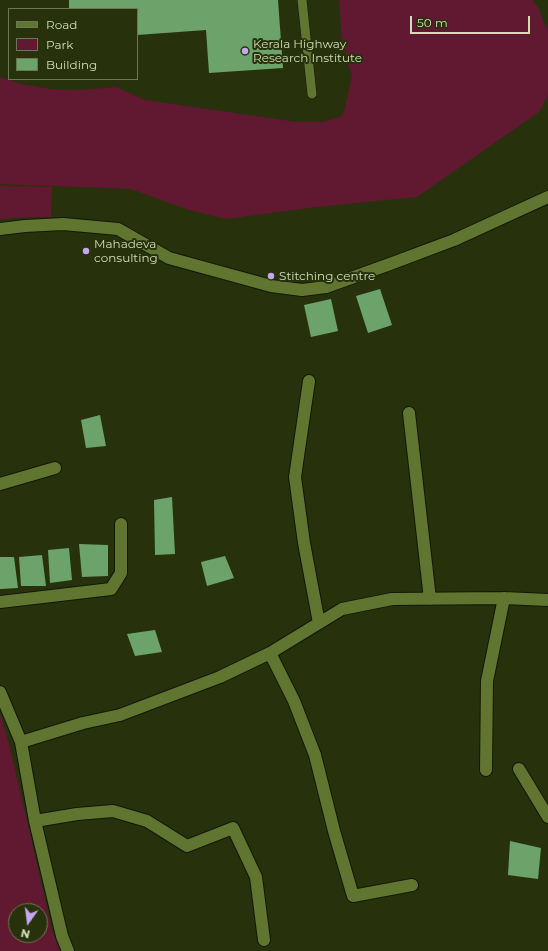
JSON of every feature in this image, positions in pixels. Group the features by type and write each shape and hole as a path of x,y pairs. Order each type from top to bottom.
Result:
{"street":[{"path":"0,229 63,224 118,229 169,258 271,286 302,290 326,287 454,240 548,197"},
{"path":"309,381 295,478 304,543 319,623"},
{"path":"409,413 430,599"},
{"path":"0,484 55,468"},
{"path":"0,602 111,589 121,573 121,524"},
{"path":"486,770 487,681 504,598"},
{"path":"20,742 83,723 120,715 220,677 270,654 342,609 392,599 504,598 548,600"},
{"path":"270,654 294,701 315,755 334,831 353,896 412,885"},
{"path":"0,692 20,742 35,821 62,936 68,951"},
{"path":"519,769 548,817"},
{"path":"35,821 77,814 113,811 147,821 187,846 233,828 256,877 264,940"}],"lane":[{"path":"302,0 312,94"}],"green space":[{"path":"339,0 532,0 538,7 548,32 548,95 539,112 417,197 316,207 227,219 189,210 131,189 0,184 0,77 21,84 51,89 78,90 116,87 145,100 297,122 321,122 341,117 345,108 352,76 342,43"},
{"path":"0,186 52,187 51,217 9,218 0,220"},
{"path":"0,713 10,748 46,903 8,903 8,943 48,943 48,913 52,930 60,951 0,951"}],"building":[{"name":"Kerala Highway Research Institute","path":"69,0 278,0 283,68 209,73 206,30 138,35 138,8 69,8"},
{"path":"380,289 392,325 368,333 356,296"},
{"path":"331,299 338,331 311,337 304,305"},
{"path":"100,415 106,446 86,448 81,420"},
{"path":"172,497 175,554 155,555 154,500"},
{"path":"79,544 108,545 108,576 82,577"},
{"path":"69,548 72,580 50,583 48,550"},
{"path":"42,555 46,586 21,586 19,557"},
{"path":"225,556 234,578 207,586 201,562"},
{"path":"0,557 14,557 18,588 0,589"},
{"path":"155,630 162,652 135,656 127,634"},
{"path":"510,841 541,848 538,879 508,875"}],"place":[{"name":"Kerala Highway Research Institute","path":"245,51"},
{"name":"Mahadeva consulting","path":"86,251"},
{"name":"Stitching centre","path":"271,276"}]}
